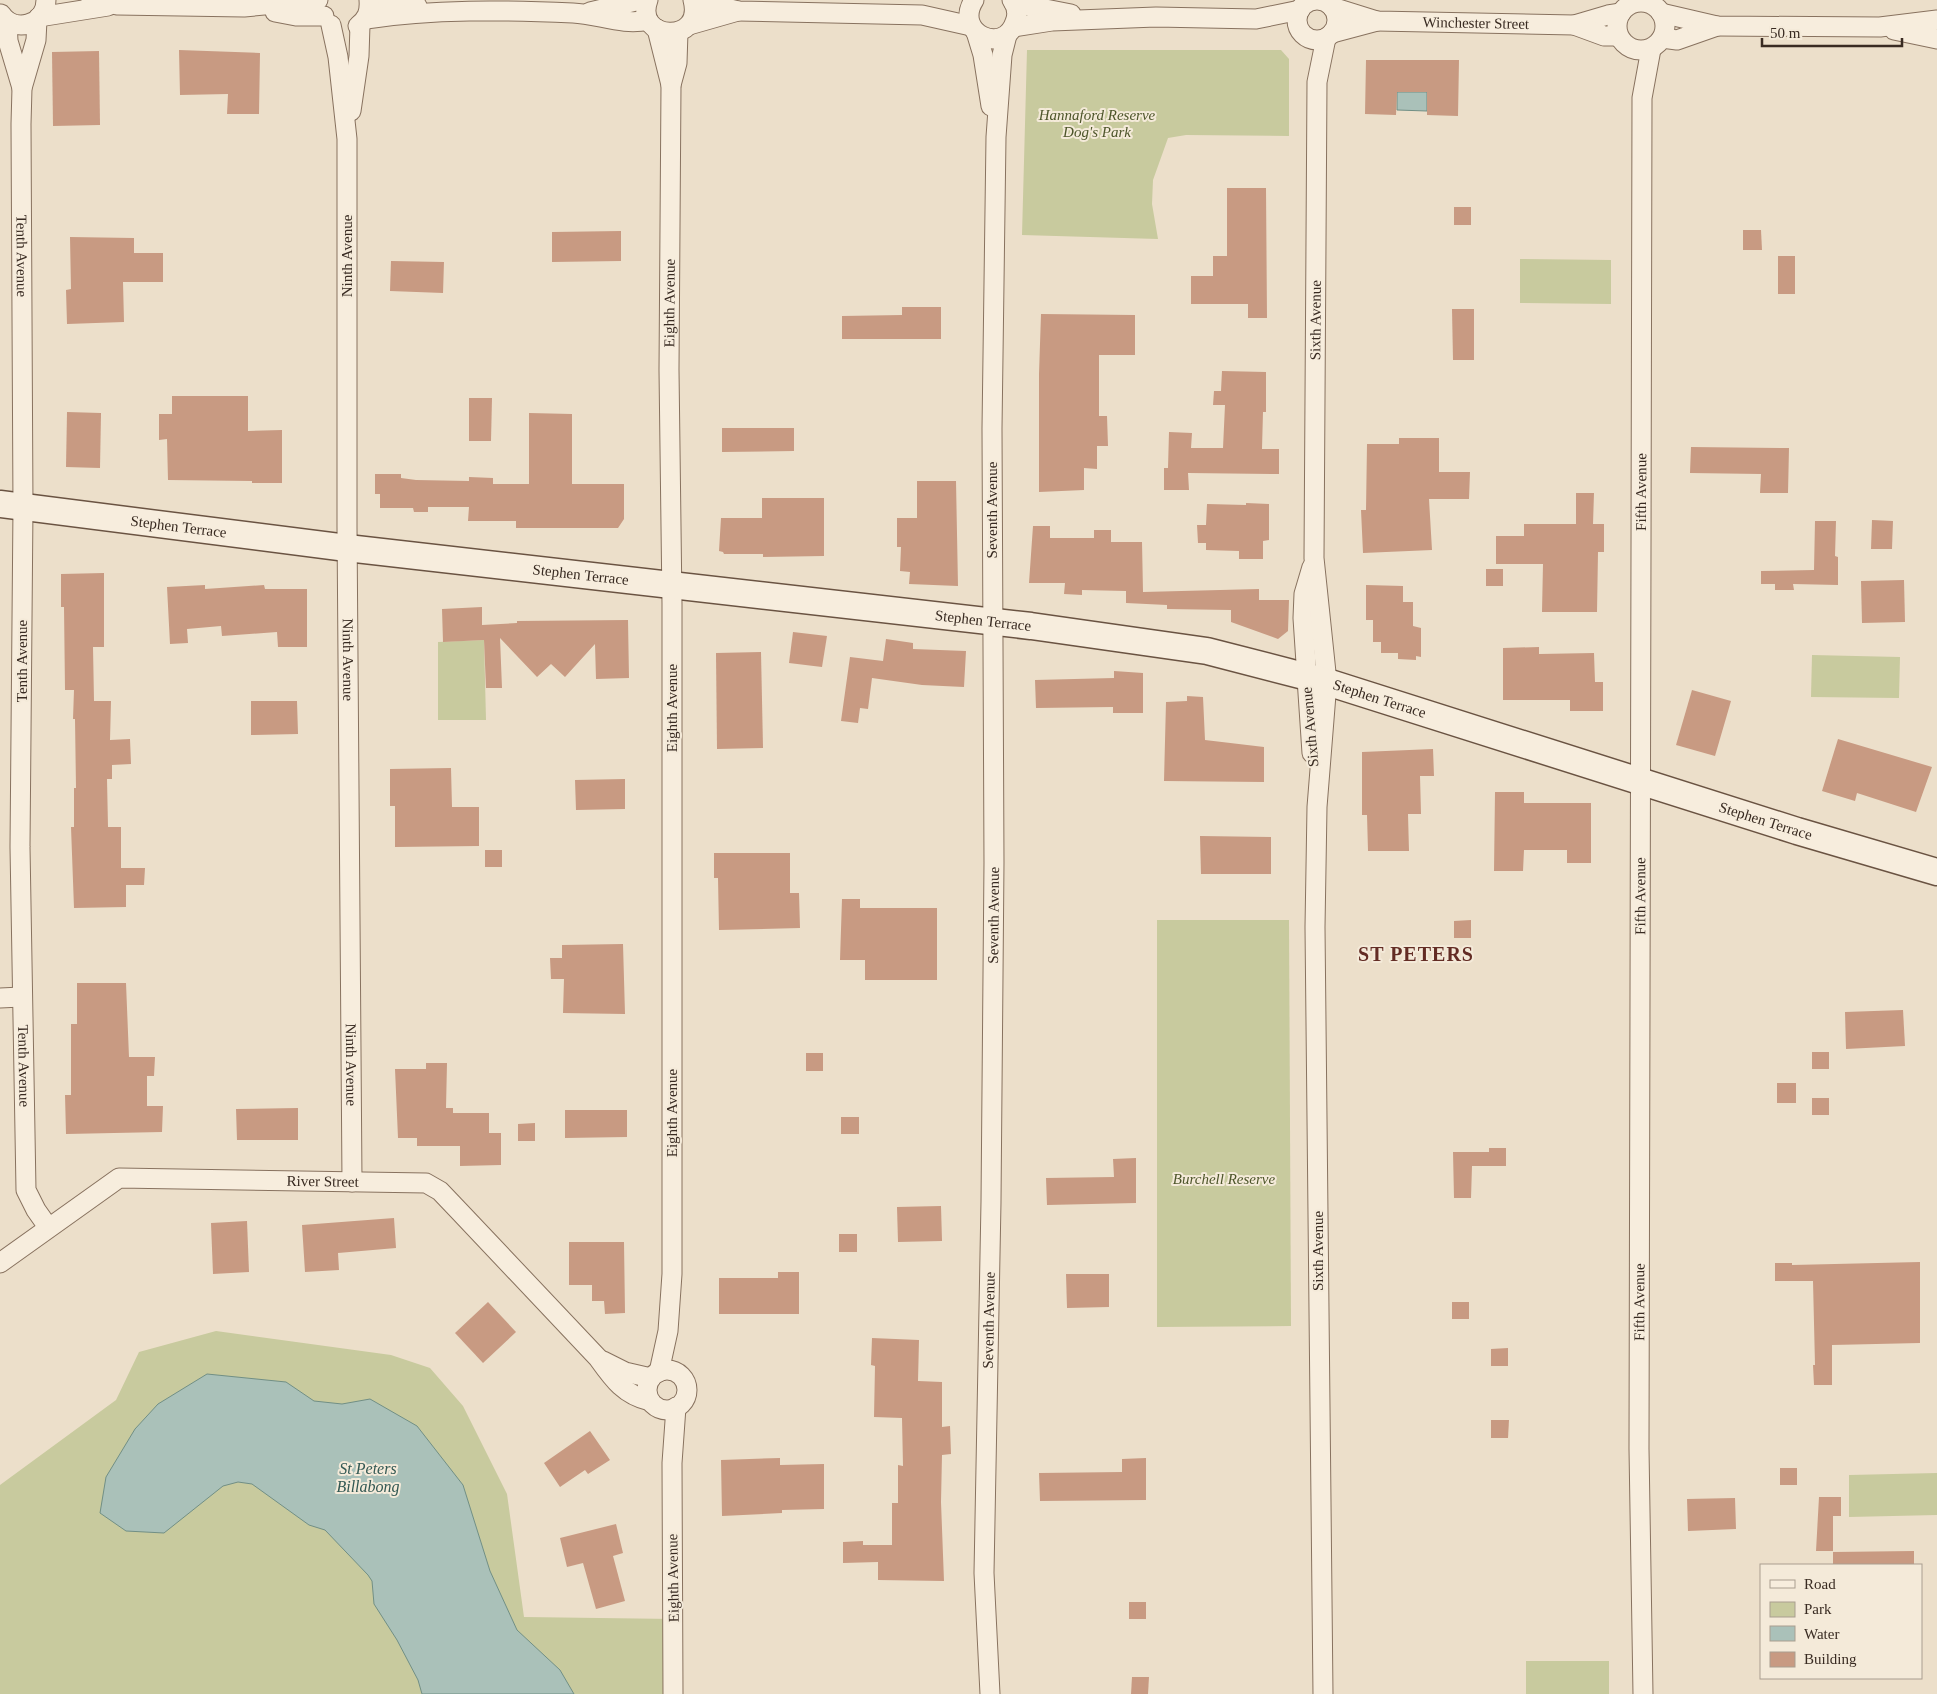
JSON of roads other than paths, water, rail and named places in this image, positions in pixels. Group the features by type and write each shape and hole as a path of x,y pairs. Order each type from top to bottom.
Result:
{"main road":[{"name":"Stephen Terrace","path":"11,506 347,548 993,623 1207,651 1316,679 1937,872"}],"street":[{"path":"91,0 117,5"},
{"name":"Ninth Avenue","path":"347,139 363,22 370,9 369,0"},
{"path":"383,0 460,12"},
{"path":"581,14 640,0"},
{"name":"Eighth Avenue","path":"648,0 646,12 652,24 671,86"},
{"path":"694,0 738,12 922,15 974,29 991,39 1010,31 1052,21 1156,17 1256,19 1303,34 1312,40 1329,36 1337,23 1329,3 1313,0 1304,5 1256,19"},
{"name":"Eighth Avenue","path":"661,1374 668,1331 672,1274 672,586 669,370 671,86 683,28 694,13 694,0"},
{"path":"922,15 973,2"},
{"name":"Seventh Avenue","path":"973,2 969,11 983,55 996,137"},
{"path":"1013,2 1097,20"},
{"name":"Seventh Avenue","path":"990,1694 984,1573 991,1192 992,429 996,137 1002,55 1017,11 1013,2"},
{"name":"Winchester Street","path":"1329,3 1377,21"},
{"path":"2,16 19,26 40,12 117,5 244,7 296,16 324,10 342,30 389,15 507,10 581,14 634,23 652,24 667,33 738,12"},
{"path":"1303,34 1297,21 1304,5"},
{"path":"1641,6 1665,30 1656,43 1644,51 1624,42 1617,24 1641,6"},
{"name":"Winchester Street","path":"1329,36 1377,21 1574,25 1641,6 1717,26 1880,27 1937,20"},
{"name":"Ninth Avenue","path":"324,10 338,57 347,139 347,548 352,1182"},
{"name":"Tenth Avenue","path":"40,12 36,40 22,88 11,506 20,847 26,1190 36,1210 48,1227"},
{"name":"Tenth Avenue","path":"2,16 22,88"},
{"name":"Winchester Street","path":"1574,25 1624,42"},
{"name":"Winchester Street","path":"1656,43 1677,40 1717,26"},
{"name":"Winchester Street","path":"1880,27 1937,39"},
{"name":"Sixth Avenue","path":"1303,34 1317,82"},
{"name":"Sixth Avenue","path":"1323,1694 1315,946 1316,679 1304,594 1314,558 1317,82 1329,36"},
{"name":"Fifth Avenue","path":"1624,42 1642,98"},
{"name":"Fifth Avenue","path":"1643,1694 1639,1449 1642,98 1656,43"},
{"path":"0,998 22,997"},
{"name":"River Street","path":"0,1263 119,1178 415,1182 433,1185 598,1358 624,1390 653,1404"},
{"name":"River Street","path":"598,1358 624,1372 661,1374"},
{"path":"661,1374 683,1378 686,1388 684,1400 676,1407 663,1410 653,1404 647,1391 661,1374"},
{"name":"Eighth Avenue","path":"653,1404 672,1463"},
{"name":"Eighth Avenue","path":"673,1694 672,1463 676,1407"}],"water":[{"path":"1397,92 1427,92 1427,111 1397,110"},
{"name":"St Peters Billabong","path":"207,1374 286,1382 314,1401 342,1404 370,1399 417,1426 463,1485 490,1571 517,1630 560,1670 574,1694 422,1694 418,1680 397,1640 374,1604 372,1581 368,1575 325,1530 309,1525 252,1484 238,1482 223,1486 164,1533 126,1531 100,1513 106,1477 135,1429 158,1404"}],"district":[{"name":"ST PETERS","path":"1416,954"}],"park label":[{"name":"Hannaford Reserve Dog's Park","path":"1097,124"},
{"name":"Burchell Reserve","path":"1224,1179"}]}
